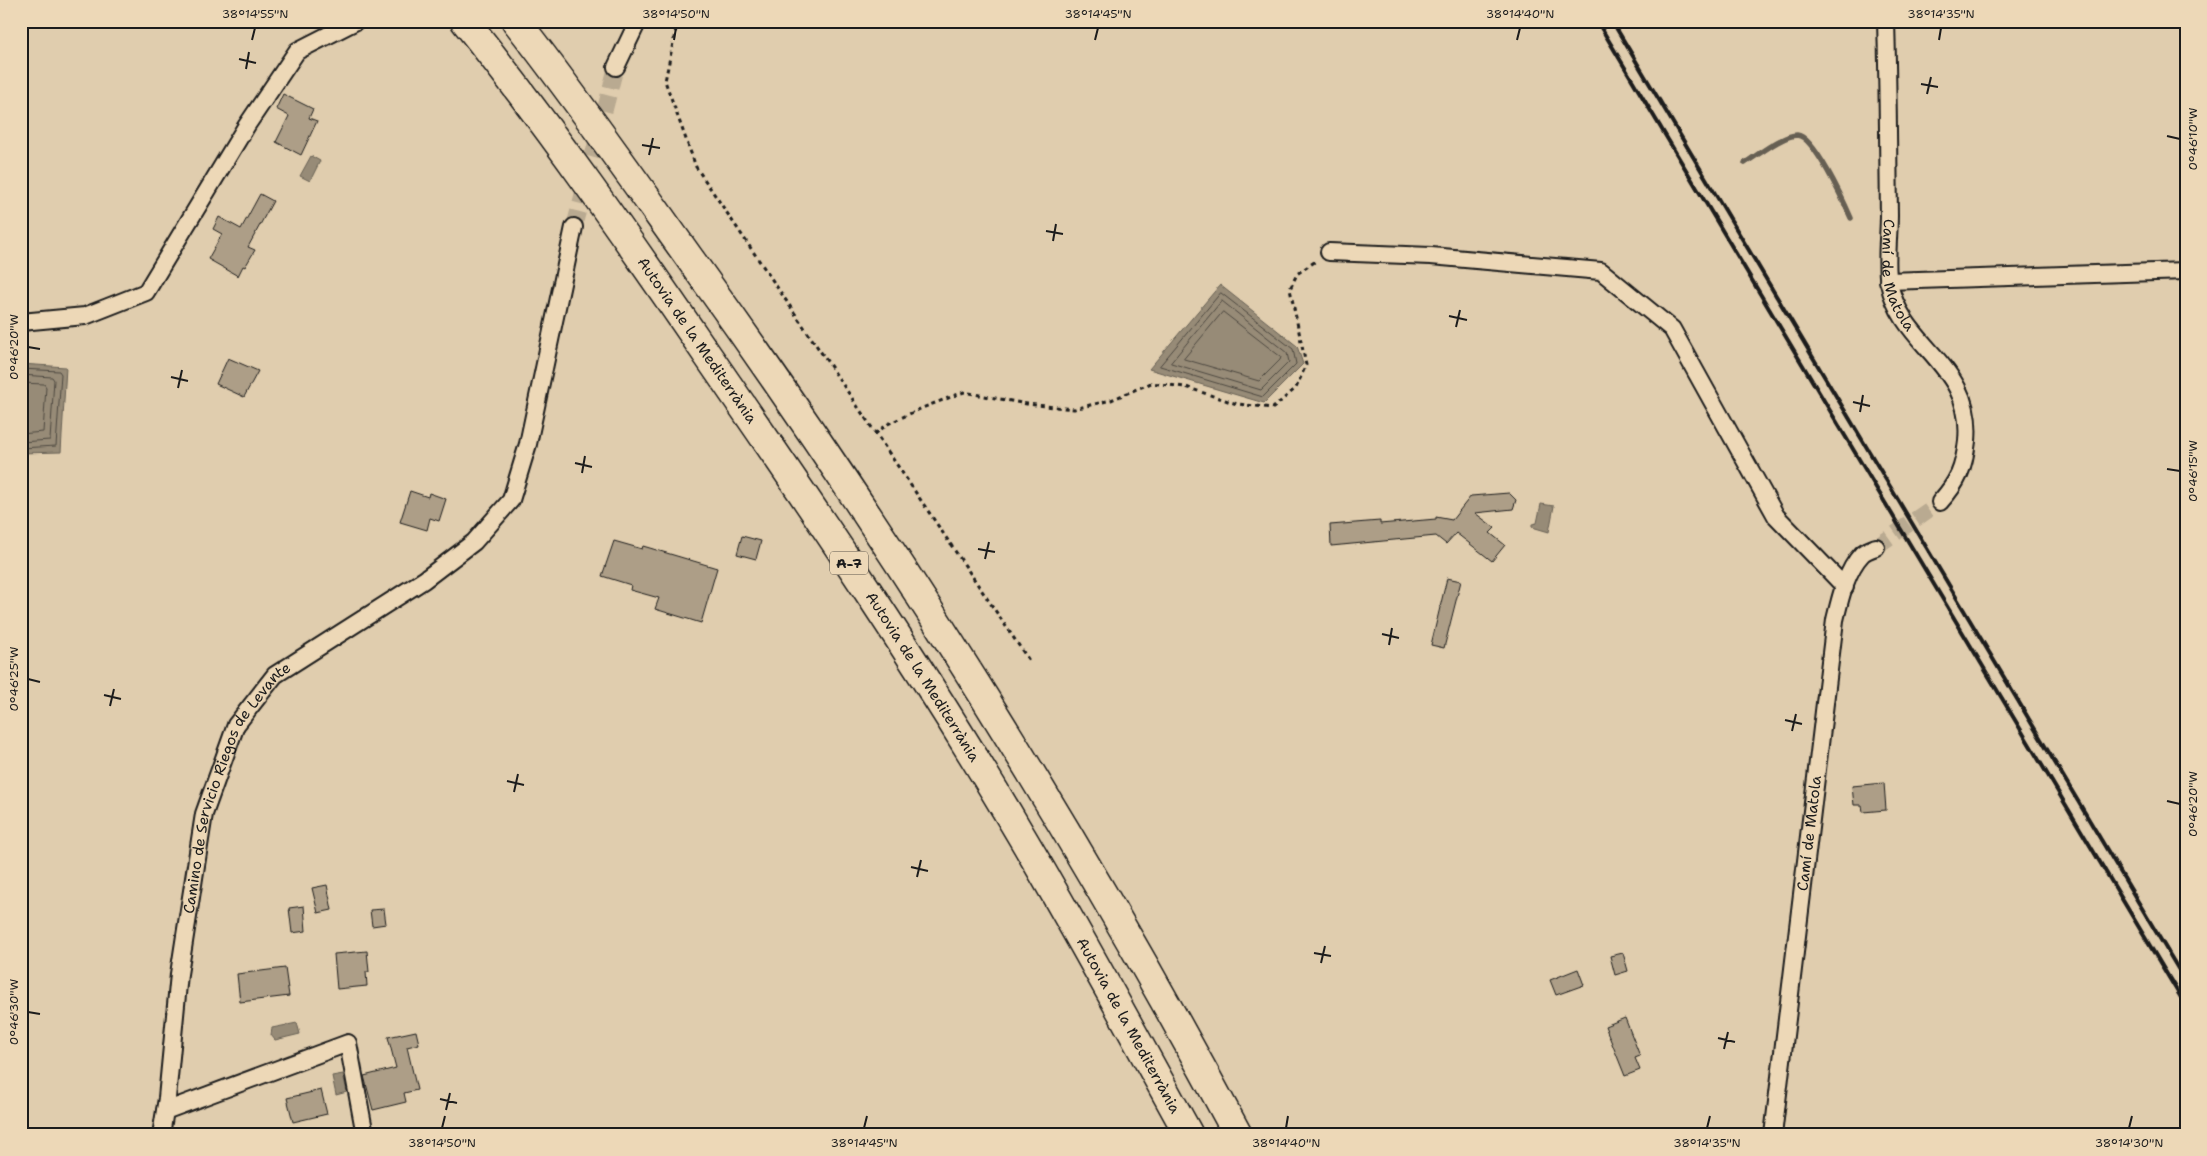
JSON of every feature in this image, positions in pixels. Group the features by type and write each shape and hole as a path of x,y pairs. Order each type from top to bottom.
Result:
{"highway":[{"name":"Autovia de la Mediterrània","path":"464,21 522,92 611,217 878,605 1019,831 1189,1135"},
{"name":"A-7","path":"516,21 559,76 785,391 993,709 1187,1039 1238,1135"}],"street":[{"path":"21,322 86,316 146,292 247,125 297,51 356,21"},
{"path":"616,67 638,21"},
{"name":"Camí de Matola","path":"1886,21 1888,281 1895,305 1907,324 1950,374 1965,404 1968,428 1961,473 1940,502"},
{"name":"Camino de Servicio Riegos de Levante","path":"162,1135 179,974 204,814 236,726 275,674 424,580 474,542 511,500 528,444 574,227"},
{"path":"1330,252 1431,256 1601,271 1672,329 1776,516 1844,587"},
{"path":"1888,281 2186,271"},
{"name":"Camí de Matola","path":"1773,1135 1835,620 1844,587 1852,569 1862,554 1876,547"},
{"path":"165,1111 348,1044 365,1135"}],"path":[{"path":"679,21 665,81 696,168 1030,662"},
{"path":"875,434 888,424 922,408 964,392 1027,404 1074,409 1111,400 1151,384 1186,387 1237,404 1273,408 1296,388 1306,366 1290,289 1297,274 1330,252"}],"water":[{"path":"311,156 320,161 310,181 300,176"},
{"path":"1220,285 1297,346 1303,364 1264,403 1149,369"},
{"path":"21,364 66,367 61,452 21,453"},
{"path":"1541,504 1554,506 1549,532 1532,527 1532,524 1537,523"},
{"path":"297,1023 300,1034 275,1040 271,1035 272,1028"},
{"path":"343,1074 347,1092 336,1095 332,1076"}],"building":[{"path":"283,94 313,109 309,118 317,121 301,155 276,142 289,116 276,109"},
{"path":"260,194 273,201 248,247 255,250 238,276 208,259 222,234 213,229 219,217 241,229"},
{"path":"228,358 258,371 244,397 216,384"},
{"path":"410,491 428,497 429,493 446,499 439,521 430,518 427,530 400,522"},
{"path":"1509,493 1516,500 1513,509 1475,513 1495,528 1490,533 1505,545 1492,561 1456,533 1446,544 1436,536 1331,546 1330,525 1380,521 1380,524 1436,519 1436,517 1452,520 1471,496"},
{"path":"742,536 761,541 756,559 737,554"},
{"path":"614,541 642,549 643,546 717,568 701,623 655,609 659,598 630,590 631,585 602,576"},
{"path":"1447,578 1461,581 1444,648 1431,645"},
{"path":"1884,783 1886,810 1863,812 1862,805 1854,805 1852,786"},
{"path":"327,885 332,910 318,913 312,888"},
{"path":"304,906 306,931 292,933 289,908"},
{"path":"384,909 386,924 372,926 370,910"},
{"path":"367,951 369,972 366,972 367,986 337,989 334,954"},
{"path":"1623,953 1628,971 1615,975 1610,956"},
{"path":"285,968 289,996 240,1002 237,974"},
{"path":"1578,969 1584,985 1556,995 1550,980"},
{"path":"1625,1018 1640,1056 1635,1058 1640,1070 1625,1076 1605,1026"},
{"path":"416,1031 419,1044 407,1047 417,1090 404,1093 406,1102 373,1110 364,1076 396,1068 388,1037"},
{"path":"321,1090 327,1114 293,1122 287,1098"}],"waterway":[{"path":"1745,163 1785,138 1797,135 1804,138 1820,157 1851,218"}],"tunnel":[{"path":"574,227 616,67"},
{"path":"1876,547 1940,502"}],"railway":[{"path":"1597,21 2186,1006"},
{"path":"1612,21 2186,982"}]}
